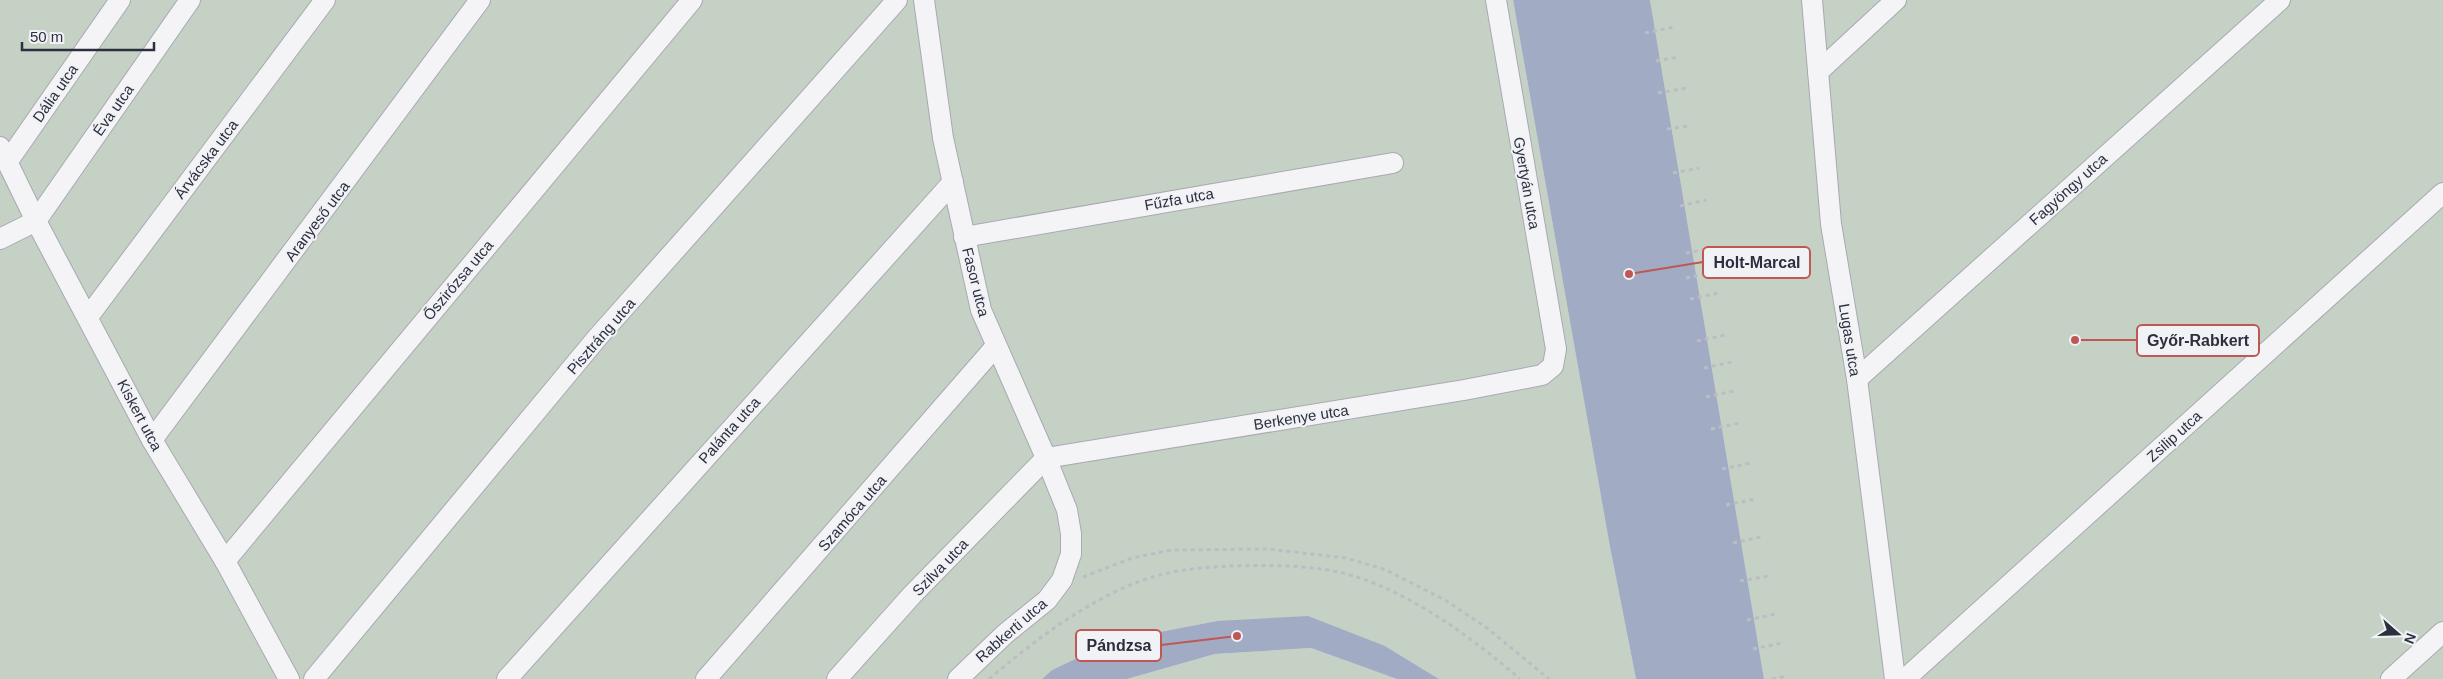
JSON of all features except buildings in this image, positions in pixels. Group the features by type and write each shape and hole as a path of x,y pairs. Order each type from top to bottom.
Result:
{"street":[{"name":"Dália utca","path":"4,154 120,0"},
{"name":"Éva utca","path":"36,220 190,0"},
{"name":"Árvácska utca","path":"88,317 325,0"},
{"name":"Aranyeső utca","path":"152,440 480,0"},
{"name":"Őszirózsa utca","path":"225,561 692,0"},
{"name":"Pisztráng utca","path":"314,679 598,338 897,0"},
{"name":"Fasor utca","path":"926,0 943,138 981,310 1067,510 1071,534 1071,554 1062,580"},
{"name":"Gyertyán utca","path":"1496,0 1556,349 1553,366"},
{"name":"Lugas utca","path":"1812,0 1831,224 1857,379 1896,679"},
{"path":"1818,72 1896,0"},
{"name":"Fagyöngy utca","path":"1857,379 2280,0"},
{"name":"Kiskert utca","path":"4,154 36,220 152,440 225,561 289,679"},
{"name":"Fűzfa utca","path":"964,236 1393,163"},
{"name":"Palánta utca","path":"506,679 952,182"},
{"name":"Zsilip utca","path":"1905,679 2443,194"},
{"path":"0,239 36,220"},
{"name":"Szamóca utca","path":"706,679 996,346"},
{"name":"Berkenye utca","path":"1046,458 1464,390 1542,375 1553,366"},
{"name":"Szilva utca","path":"836,679 912,595 1046,458"},
{"name":"Rabkerti utca","path":"958,679 1004,634 1047,600 1062,580"},
{"path":"2391,679 2443,632"}],"path":[{"path":"1645,33 1674,27"},
{"path":"1656,61 1678,57"},
{"path":"1658,94 1687,88"},
{"path":"1667,129 1689,126"},
{"path":"1674,173 1699,168"},
{"path":"1680,206 1706,200"},
{"path":"1686,253 1712,248"},
{"path":"1686,278 1715,272"},
{"path":"1690,299 1718,293"},
{"path":"1697,341 1726,335"},
{"path":"1704,368 1732,362"},
{"path":"1706,397 1734,391"},
{"path":"1711,429 1740,423"},
{"path":"1722,469 1751,463"},
{"path":"1726,505 1755,499"},
{"path":"1733,543 1761,537"},
{"path":"1062,580 1085,577 1132,558 1172,550 1268,549 1346,558 1386,570 1444,600 1487,628 1549,679"},
{"path":"989,679 1026,647 1062,621 1098,600 1132,584 1158,575 1200,567 1262,565 1328,570 1370,582 1411,602 1461,632 1520,679"},
{"path":"1740,581 1769,576"},
{"path":"1748,620 1776,614"},
{"path":"1753,649 1782,643"},
{"path":"1772,679 1788,676"}],"green space":[{"path":"0,0 1513,0 1610,547 1636,679 1439,679 1385,646 1217,621 1113,641 1052,670 1042,679 0,679"},
{"path":"1650,0 2443,0 2443,679 1764,679"},
{"path":"1311,648 1397,679 1127,679 1215,654"}],"water":[{"path":"1513,0 1650,0 1764,679 1636,679 1610,547"},
{"path":"1308,616 1385,646 1439,679 1397,679 1311,648 1215,654 1127,679 1042,679 1052,670 1113,641 1217,621"}],"place":[{"name":"Holt-Marcal","path":"1629,274"},
{"name":"Győr-Rabkert","path":"2075,340"},
{"name":"Pándzsa","path":"1237,636"}]}
